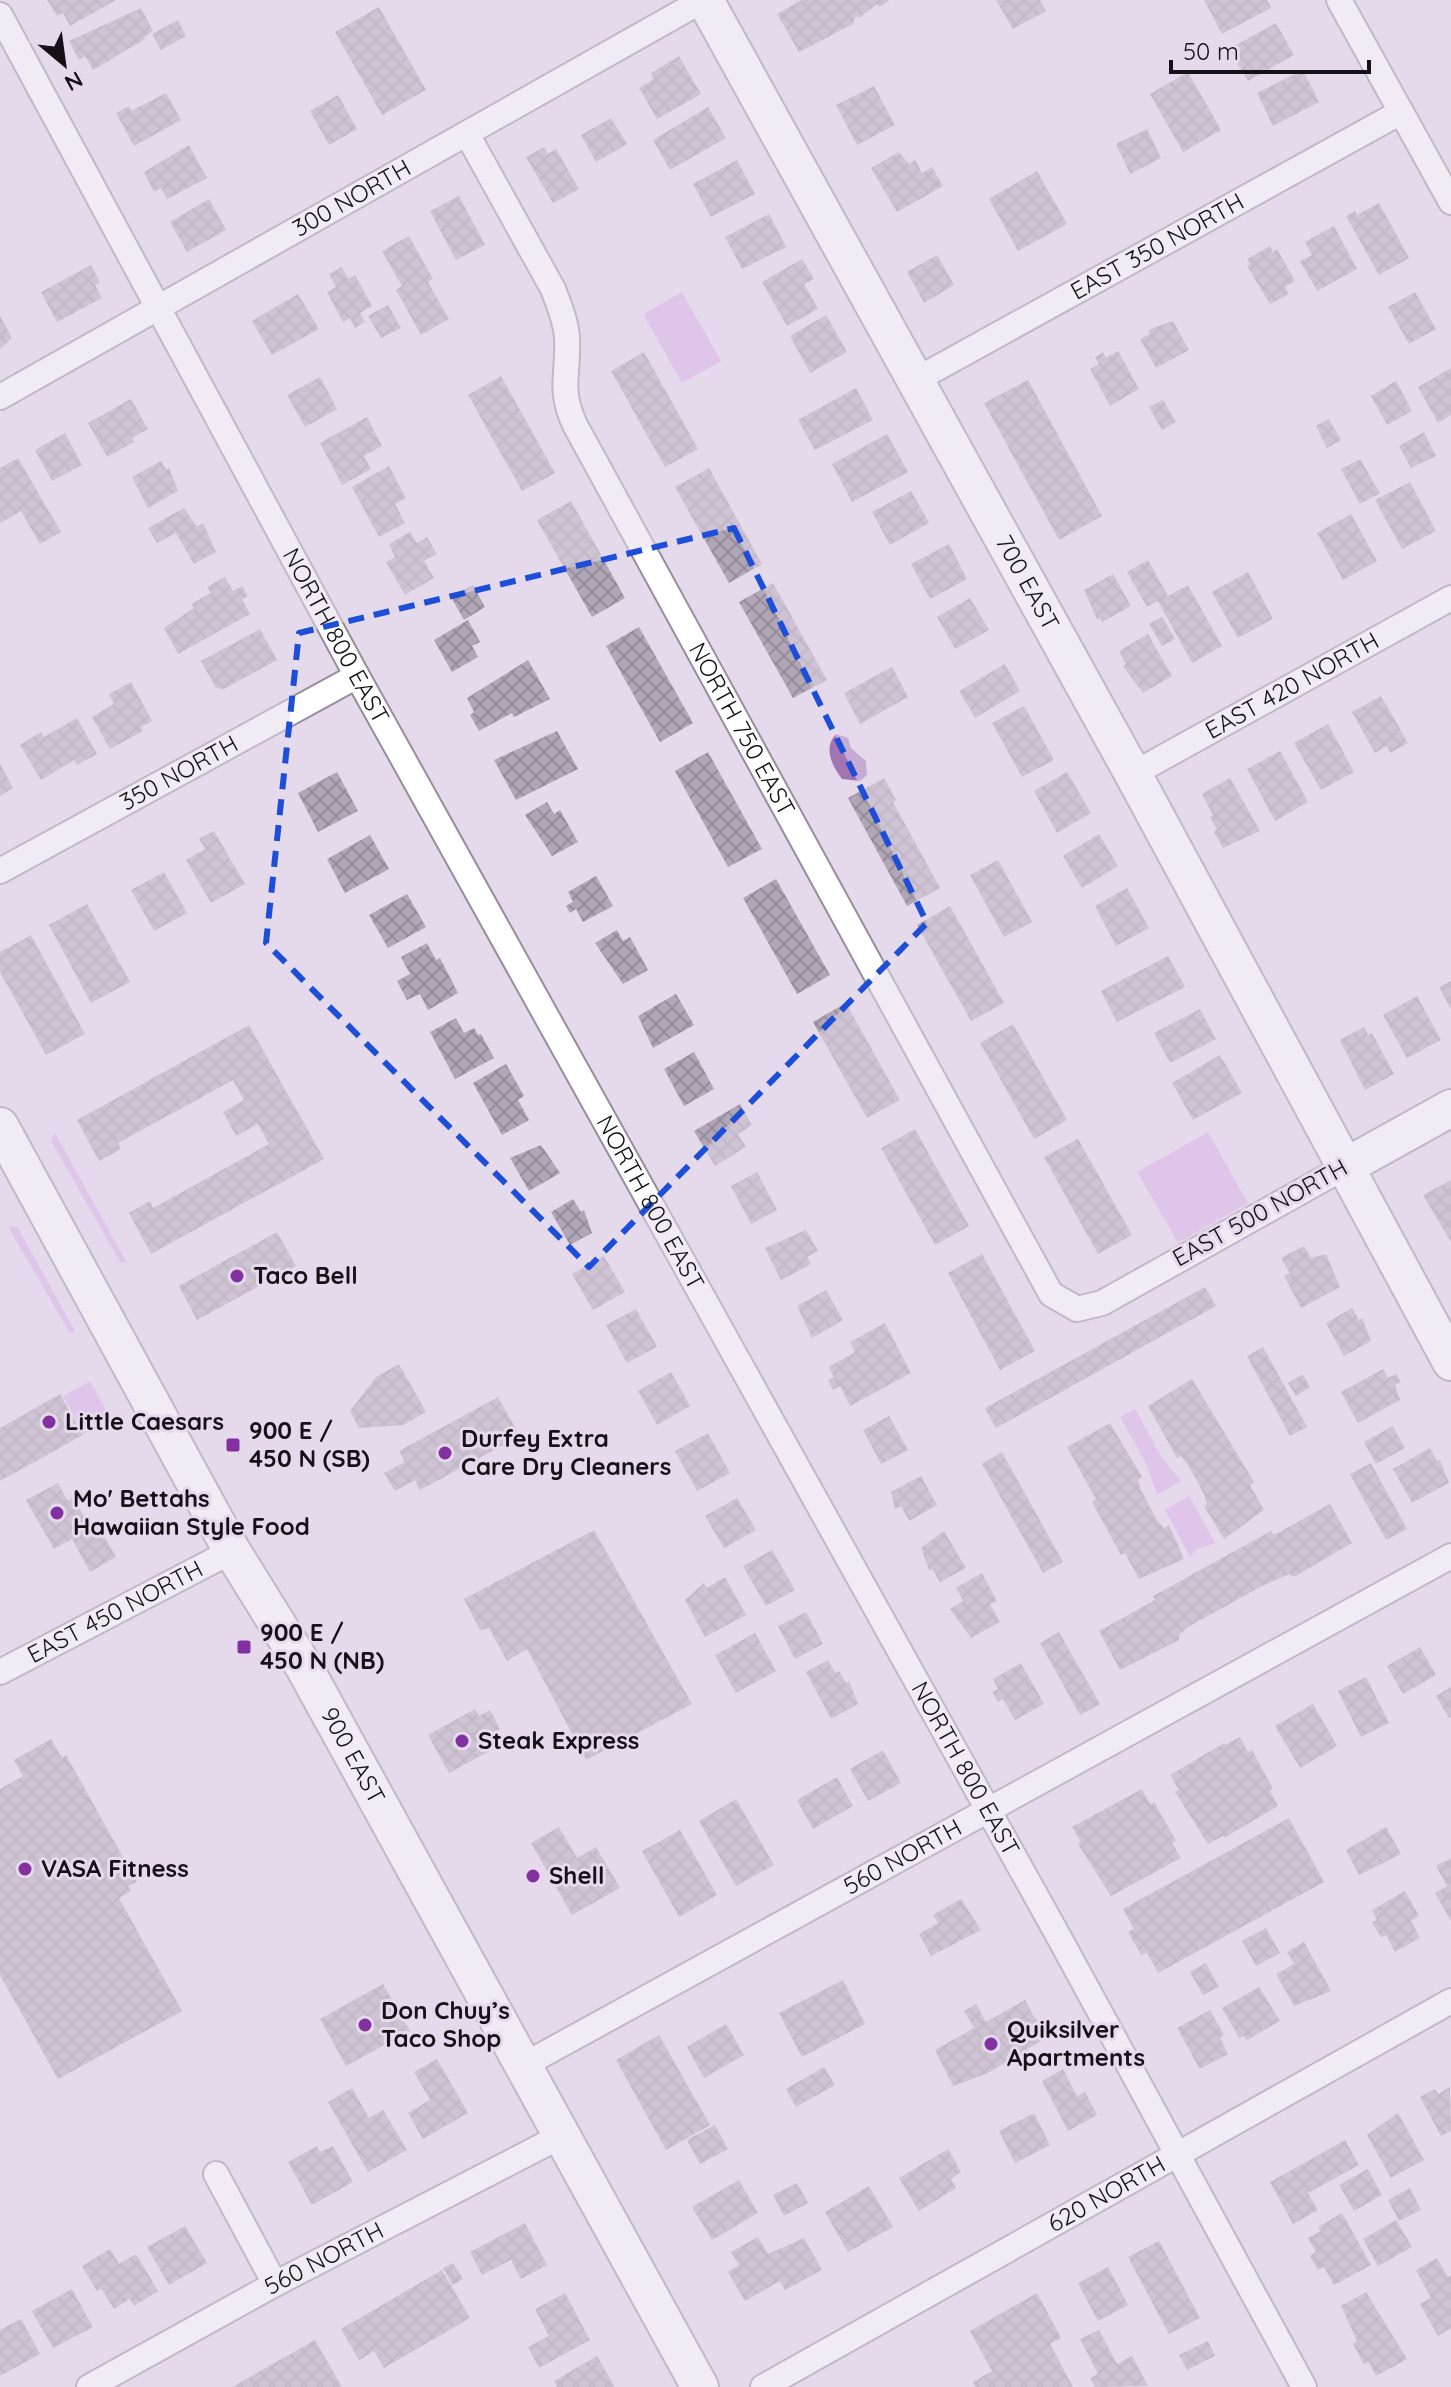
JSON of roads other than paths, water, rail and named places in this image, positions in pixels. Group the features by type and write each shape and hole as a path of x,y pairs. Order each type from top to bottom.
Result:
{"street":[{"name":"300 NORTH","path":"0,397 704,0"},
{"name":"700 EAST","path":"704,0 1133,774 1343,1168 1451,1362"},
{"path":"1339,0 1451,202"},
{"name":"NORTH 800 EAST","path":"0,15 357,676 1304,2387"},
{"name":"EAST 350 NORTH","path":"914,381 1401,112"},
{"name":"NORTH 750 EAST","path":"467,134 553,289 563,313 567,339 563,384 575,425 1051,1294 1068,1307"},
{"name":"EAST 420 NORTH","path":"1133,774 1451,598"},
{"name":"350 NORTH","path":"0,871 357,676"},
{"name":"EAST 500 NORTH","path":"1068,1307 1085,1309 1102,1303 1451,1108"},
{"name":"900 EAST","path":"0,1126 232,1551 273,1613 700,2387"},
{"name":"EAST 450 NORTH","path":"0,1672 232,1551"},
{"name":"560 NORTH","path":"524,2065 989,1813 1451,1556"},
{"name":"620 NORTH","path":"763,2387 1451,2001"},
{"name":"560 NORTH","path":"89,2387 275,2284 563,2135"},
{"path":"216,2174 275,2284"}],"place":[{"name":"Taco Bell","path":"237,1276"},
{"name":"Little Caesars","path":"49,1422"},
{"name":"900 E / 450 N (SB)","path":"233,1445"},
{"name":"Durfey Extra Care Dry Cleaners","path":"445,1453"},
{"name":"Mo' Bettahs Hawaiian Style Food","path":"57,1513"},
{"name":"900 E / 450 N (NB)","path":"244,1647"},
{"name":"Steak Express","path":"462,1741"},
{"name":"VASA Fitness","path":"25,1869"},
{"name":"Shell","path":"533,1876"},
{"name":"Don Chuy’s Taco Shop","path":"365,2025"},
{"name":"Quiksilver Apartments","path":"991,2044"}]}
